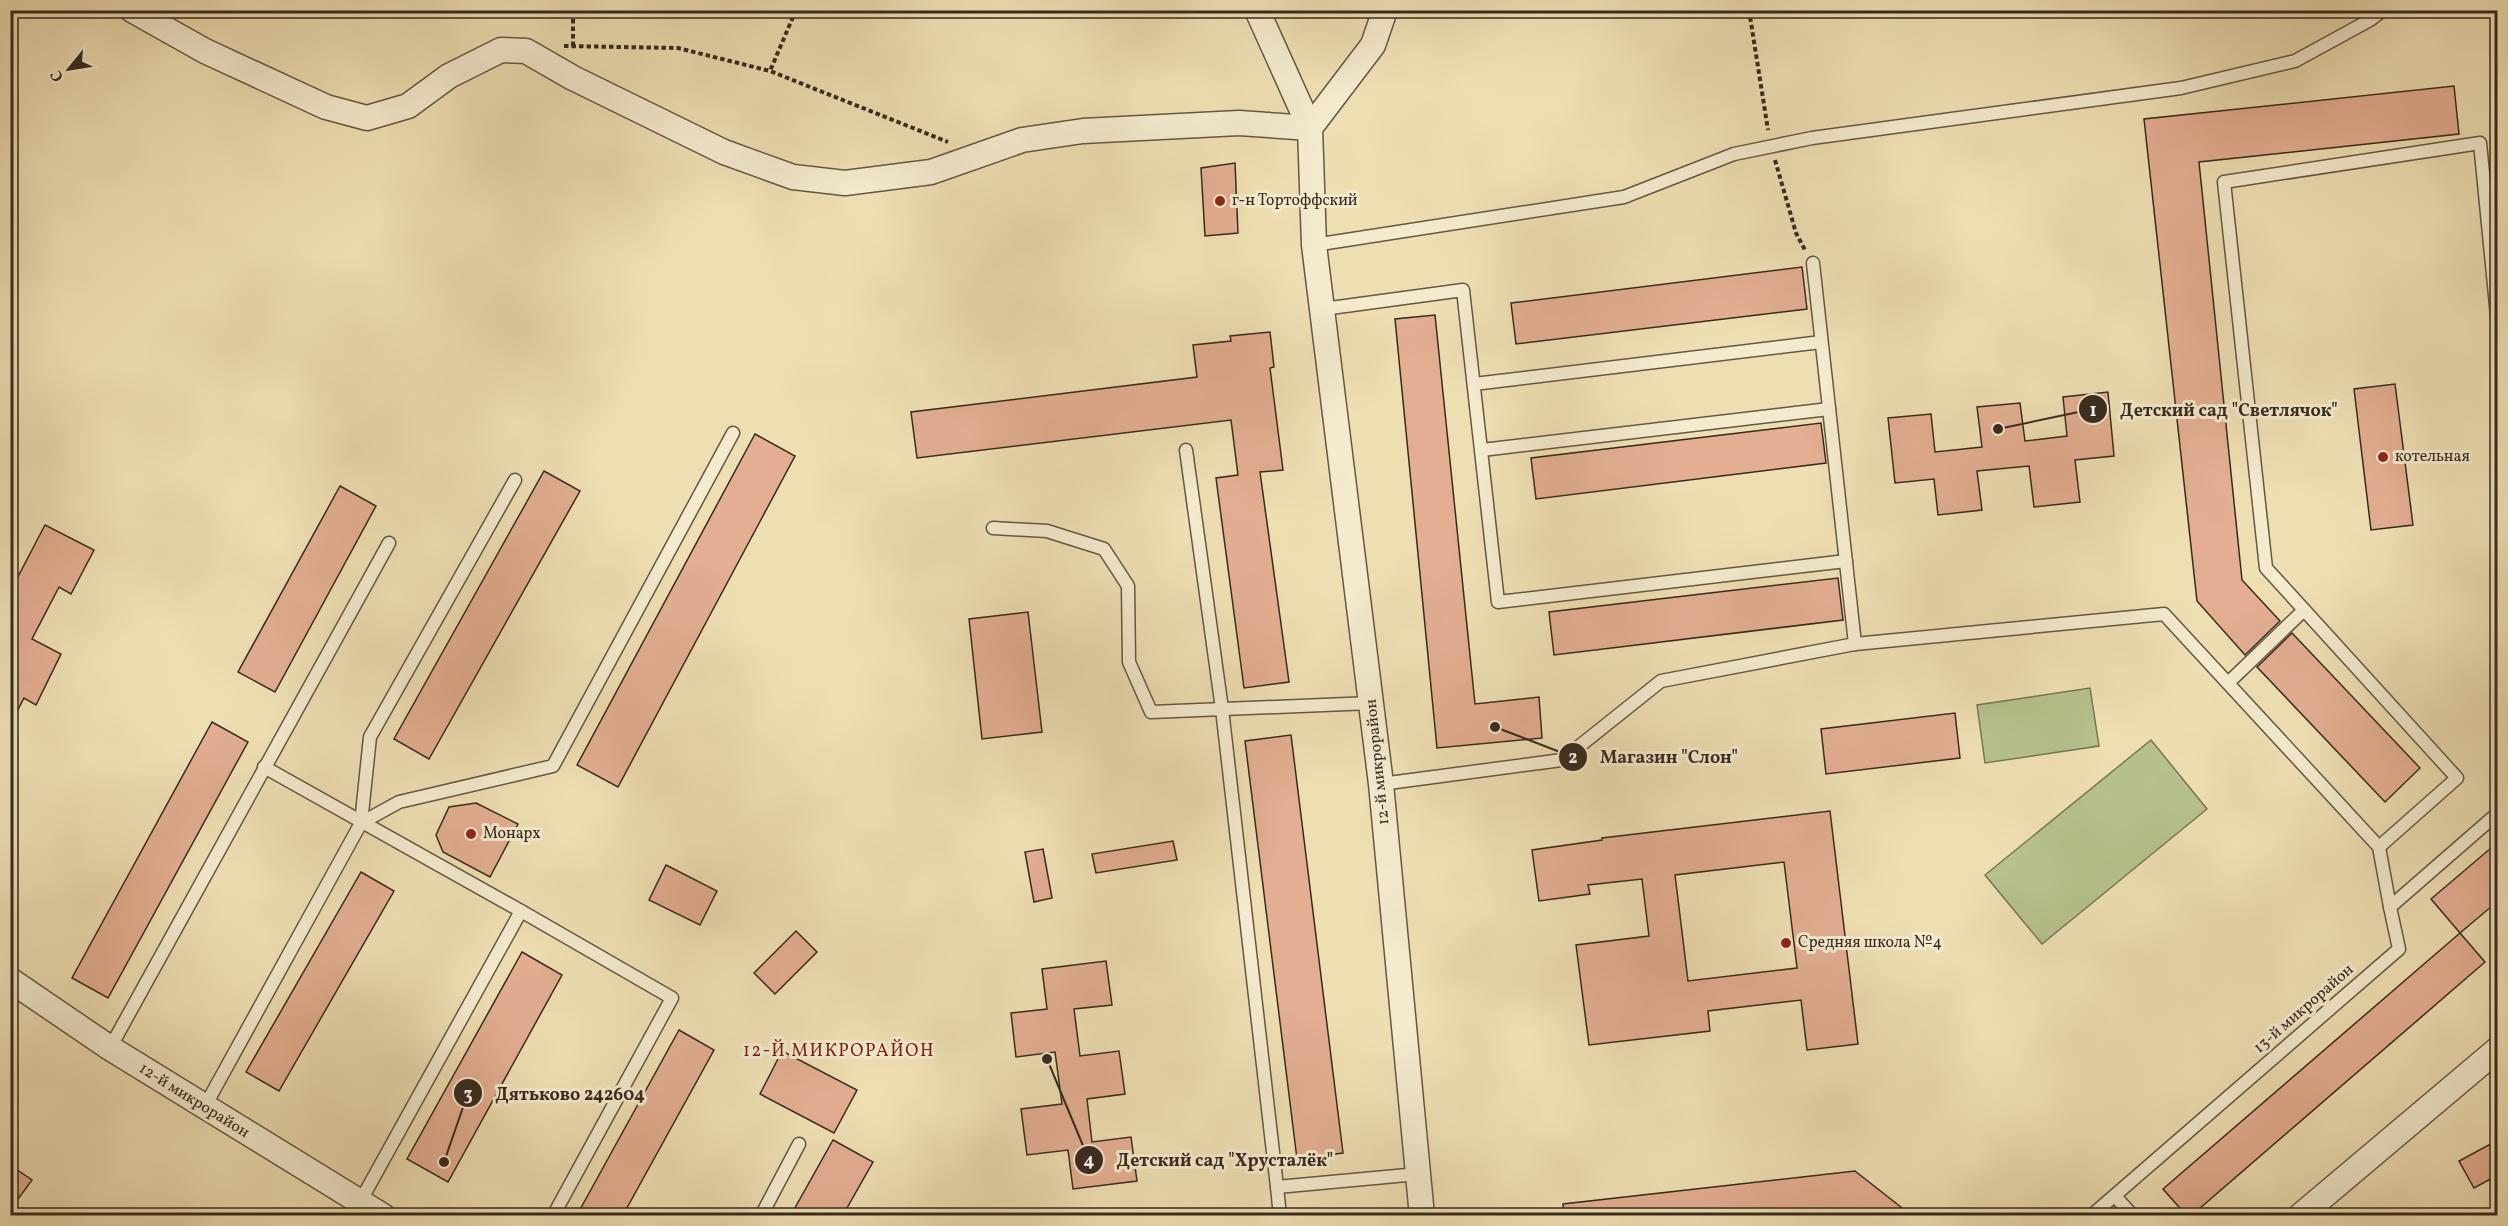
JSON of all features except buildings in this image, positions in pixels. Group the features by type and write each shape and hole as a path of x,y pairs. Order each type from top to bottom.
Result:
{"street":[{"path":"132,10 205,51 326,107 367,118 408,106 449,76 501,50 526,51 573,78 724,152 793,177 845,183 931,172 1022,140 1083,131 1239,123 1310,128"},
{"path":"1257,10 1310,128"},
{"path":"1310,128 1373,45 1385,10"},
{"name":"12-й микрорайон","path":"1310,128 1314,245 1381,784 1422,1215"},
{"name":"12-й микрорайон","path":"10,980 204,1108 383,1215"},
{"path":"2300,1215 2498,1048"}],"lane":[{"path":"1314,245 1624,197 1734,154 1812,138 2181,88 2295,61 2370,20 2383,10"},
{"path":"2379,847 2457,778 2266,568 2224,182 2480,143 2498,326"},
{"path":"1813,263 1855,644"},
{"path":"1323,309 1463,290 1498,602 1846,561"},
{"path":"1474,384 1821,342"},
{"path":"1482,450 1829,409"},
{"path":"361,823 399,802 553,766 733,433"},
{"path":"1186,450 1222,709 1281,1215"},
{"path":"204,1108 361,823 370,737 515,480"},
{"path":"993,528 1047,531 1104,549 1128,586 1130,662 1151,712 1371,703"},
{"path":"110,1048 389,543"},
{"path":"2228,683 2304,610"},
{"path":"1381,784 1563,760 1661,681 1855,644 2164,614 2379,847 2390,907"},
{"path":"264,767 521,910 672,998 554,1215"},
{"path":"2390,907 2498,813"},
{"name":"13-й микрорайон","path":"2091,1215 2399,948 2390,907"},
{"path":"360,1202 521,910"},
{"path":"760,1215 799,1144"},
{"path":"1277,1187 1418,1174"},
{"path":"2115,1196 2133,1215"}],"path":[{"path":"573,10 573,78"},
{"path":"770,71 796,10"},
{"path":"561,46 678,48 770,71 979,155"}],"green space":[{"path":"2090,688 2099,746 1985,763 1977,705"},
{"path":"2151,740 2207,809 2042,944 1985,875"}],"place":[{"name":"г-н Тортоффский","path":"1220,201"},
{"name":"Детский сад \"Светлячок\"","path":"1998,429"},
{"name":"котельная","path":"2383,457"},
{"name":"Магазин \"Слон\"","path":"1495,727"},
{"name":"Монарх","path":"471,834"},
{"name":"Средняя школа №4","path":"1786,943"},
{"name":"Детский сад \"Хрусталёк\"","path":"1047,1059"},
{"name":"Дятьково 242604","path":"444,1162"}],"district":[{"name":"12-Й МИКРОРАЙОН","path":"839,1051"}]}
